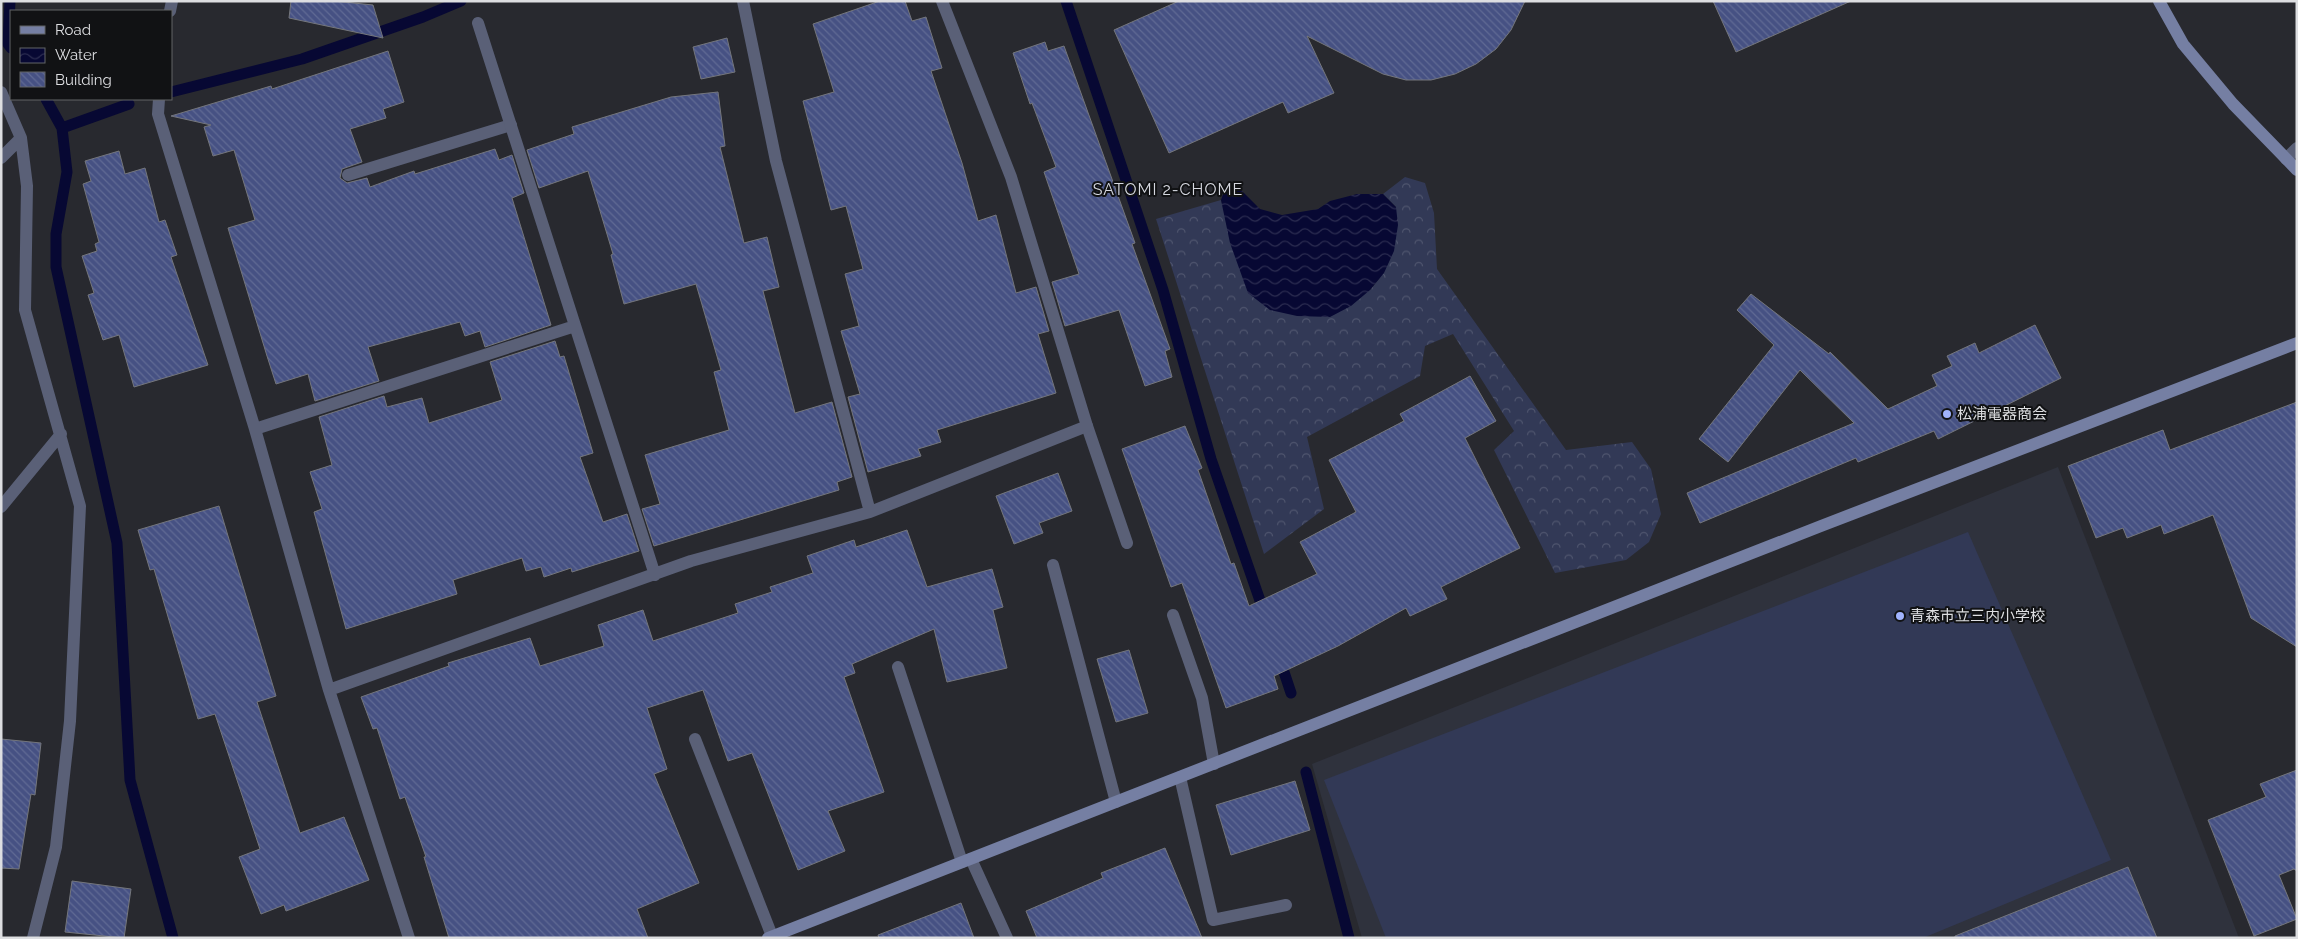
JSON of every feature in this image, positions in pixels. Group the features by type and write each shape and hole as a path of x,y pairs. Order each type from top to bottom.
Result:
{"street":[{"path":"743,1 776,161 870,512"},
{"path":"942,1 1011,177 1087,426 1127,543"},
{"path":"2159,1 2184,44 2233,104 2297,170"},
{"path":"478,23 655,575"},
{"path":"1,92 21,138 27,186 25,310 80,506 70,721 56,848 33,938"},
{"path":"159,100 158,114 255,429 329,690 409,938"},
{"path":"348,175 511,125"},
{"path":"1,158 21,138"},
{"path":"2286,158 2297,148"},
{"path":"255,429 576,326"},
{"path":"695,739 770,937 1830,522 2297,343"},
{"path":"329,690 692,561 870,512 1087,426"},
{"path":"1,507 61,434"},
{"path":"1053,565 1116,802"},
{"path":"1173,615 1202,698 1214,764"},
{"path":"898,667 966,861 1007,938"},
{"path":"1180,777 1213,920 1286,905"}],"shaded area":[{"name":"青森市立三内小学校","path":"2058,467 2239,938 1362,938 1312,764"}],"green space":[{"path":"1405,177 1425,183 1434,213 1437,269 1566,450 1632,442 1651,469 1661,514 1649,542 1626,560 1555,573 1494,450 1514,431 1453,334 1425,346 1420,376 1307,437 1324,509 1264,554 1156,219 1221,200 1226,217 1370,290 1385,270 1394,242 1396,207 1383,194"},
{"name":"青森市立三内小学校","path":"1968,532 2111,860 1923,938 1386,938 1324,780"}],"water":[{"path":"1226,186 1240,189 1260,209 1282,215 1318,209 1330,201 1357,194 1383,194 1396,207 1398,225 1394,251 1384,273 1370,290 1351,306 1330,317 1297,316 1270,310 1248,293 1230,243 1221,200"}],"building":[{"path":"291,1 334,1 373,5 383,38 289,18"},
{"path":"880,1 905,1 912,21 926,17 942,68 931,71 962,163 978,221 996,215 1016,293 1036,287 1049,331 1038,334 1056,393 937,430 941,442 918,449 921,456 868,472 848,397 860,394 841,331 859,326 845,274 863,269 846,206 831,210 803,101 834,92 813,24"},
{"path":"1179,1 1525,1 1511,30 1496,49 1476,64 1455,74 1431,80 1406,80 1383,74 1307,36 1334,93 1288,113 1283,102 1169,153 1114,30"},
{"path":"1713,1 1851,1 1736,52"},
{"path":"727,38 735,72 701,79 693,47"},
{"path":"1045,42 1048,51 1064,46 1135,243 1132,244 1170,349 1165,351 1172,377 1145,386 1119,310 1065,326 1052,282 1079,274 1044,172 1056,167 1032,103 1030,104 1013,53"},
{"path":"388,51 404,102 383,109 386,118 350,129 362,162 342,169 340,178 347,183 367,178 370,187 414,171 415,174 495,149 499,160 512,155 524,193 512,198 551,325 485,347 480,331 465,336 460,322 368,347 379,381 315,401 308,374 276,384 228,228 255,220 234,150 213,156 204,127 211,125 171,116 271,86 272,89"},
{"path":"718,92 725,146 720,147 744,243 767,237 779,287 763,291 795,413 832,402 852,477 837,482 839,490 654,546 642,509 660,504 645,455 729,430 714,372 721,370 696,284 624,304 611,255 613,254 588,171 539,188 527,150 574,134 572,127 671,97"},
{"path":"119,151 125,174 145,168 159,222 165,220 177,255 171,257 208,365 134,387 119,335 103,340 88,295 94,293 82,256 97,251 95,244 99,242 83,184 91,181 85,161"},
{"path":"1751,294 1829,354 1830,352 1888,409 1937,386 1932,375 1952,366 1947,356 1975,343 1979,353 2035,325 2061,378 1938,439 1934,431 1858,462 1856,458 1700,523 1687,493 1854,423 1800,370 1728,462 1699,439 1774,345 1737,310"},
{"path":"555,341 560,357 564,356 593,453 580,457 603,522 627,514 639,551 572,572 571,568 544,577 541,567 526,571 522,558 453,580 457,594 346,629 314,512 322,509 310,472 332,465 319,417 384,396 387,407 422,398 429,423 502,400 490,362"},
{"path":"1470,376 1496,421 1465,438 1520,548 1441,587 1447,599 1410,616 1406,608 1338,646 1274,676 1278,689 1226,708 1182,583 1171,587 1122,449 1185,426 1202,468 1198,470 1231,564 1234,563 1249,606 1317,574 1300,542 1356,512 1329,460 1404,421 1400,414"},
{"path":"2297,402 2297,647 2251,618 2213,515 2164,534 2161,525 2127,538 2123,528 2096,538 2068,466 2163,430 2170,450"},
{"path":"1058,473 1072,511 1039,523 1043,533 1014,544 996,496"},
{"path":"219,506 276,696 257,702 300,833 344,817 369,880 286,911 284,905 261,914 239,857 260,849 215,714 198,719 154,569 150,570 138,530"},
{"path":"907,530 927,587 992,569 1003,607 993,610 1007,668 947,682 934,629 852,664 855,673 844,677 884,792 828,811 845,851 798,870 752,753 728,761 703,690 647,708 667,769 654,774 699,883 637,909 648,938 449,938 424,857 426,857 405,797 400,799 377,728 373,729 361,697 449,666 448,663 530,638 540,666 604,646 598,625 643,610 653,641 738,613 735,604 772,592 770,587 813,573 807,556 854,540 856,547"},
{"path":"1129,650 1148,713 1116,722 1097,659"},
{"path":"1,739 41,743 35,795 31,794 19,869 1,868"},
{"path":"2297,770 2297,871 2294,869 2279,875 2297,919 2254,936 2208,820 2266,797 2260,784"},
{"path":"1295,781 1310,830 1231,855 1216,805"},
{"path":"1165,848 1202,938 1037,938 1026,911 1103,878 1101,873"},
{"path":"2128,867 2157,938 1955,938 1955,936"},
{"path":"72,881 131,889 124,938 65,932"},
{"path":"961,903 974,938 879,938 878,935"}],"waterway":[{"path":"10,1 8,44 10,47"},
{"path":"172,92 302,59 423,17 461,1"},
{"path":"1066,1 1163,290 1211,459 1265,615"},
{"path":"47,100 62,128 67,172 56,234 56,267 117,543 130,780 173,938"},
{"path":"62,128 129,104"},
{"path":"1279,657 1291,693"},
{"path":"1306,772 1349,938"}],"place":[{"name":"松浦電器商会","path":"1947,414"},
{"name":"青森市立三内小学校","path":"1900,616"}],"district":[{"name":"SATOMI 2-CHOME","path":"1168,189"}]}
